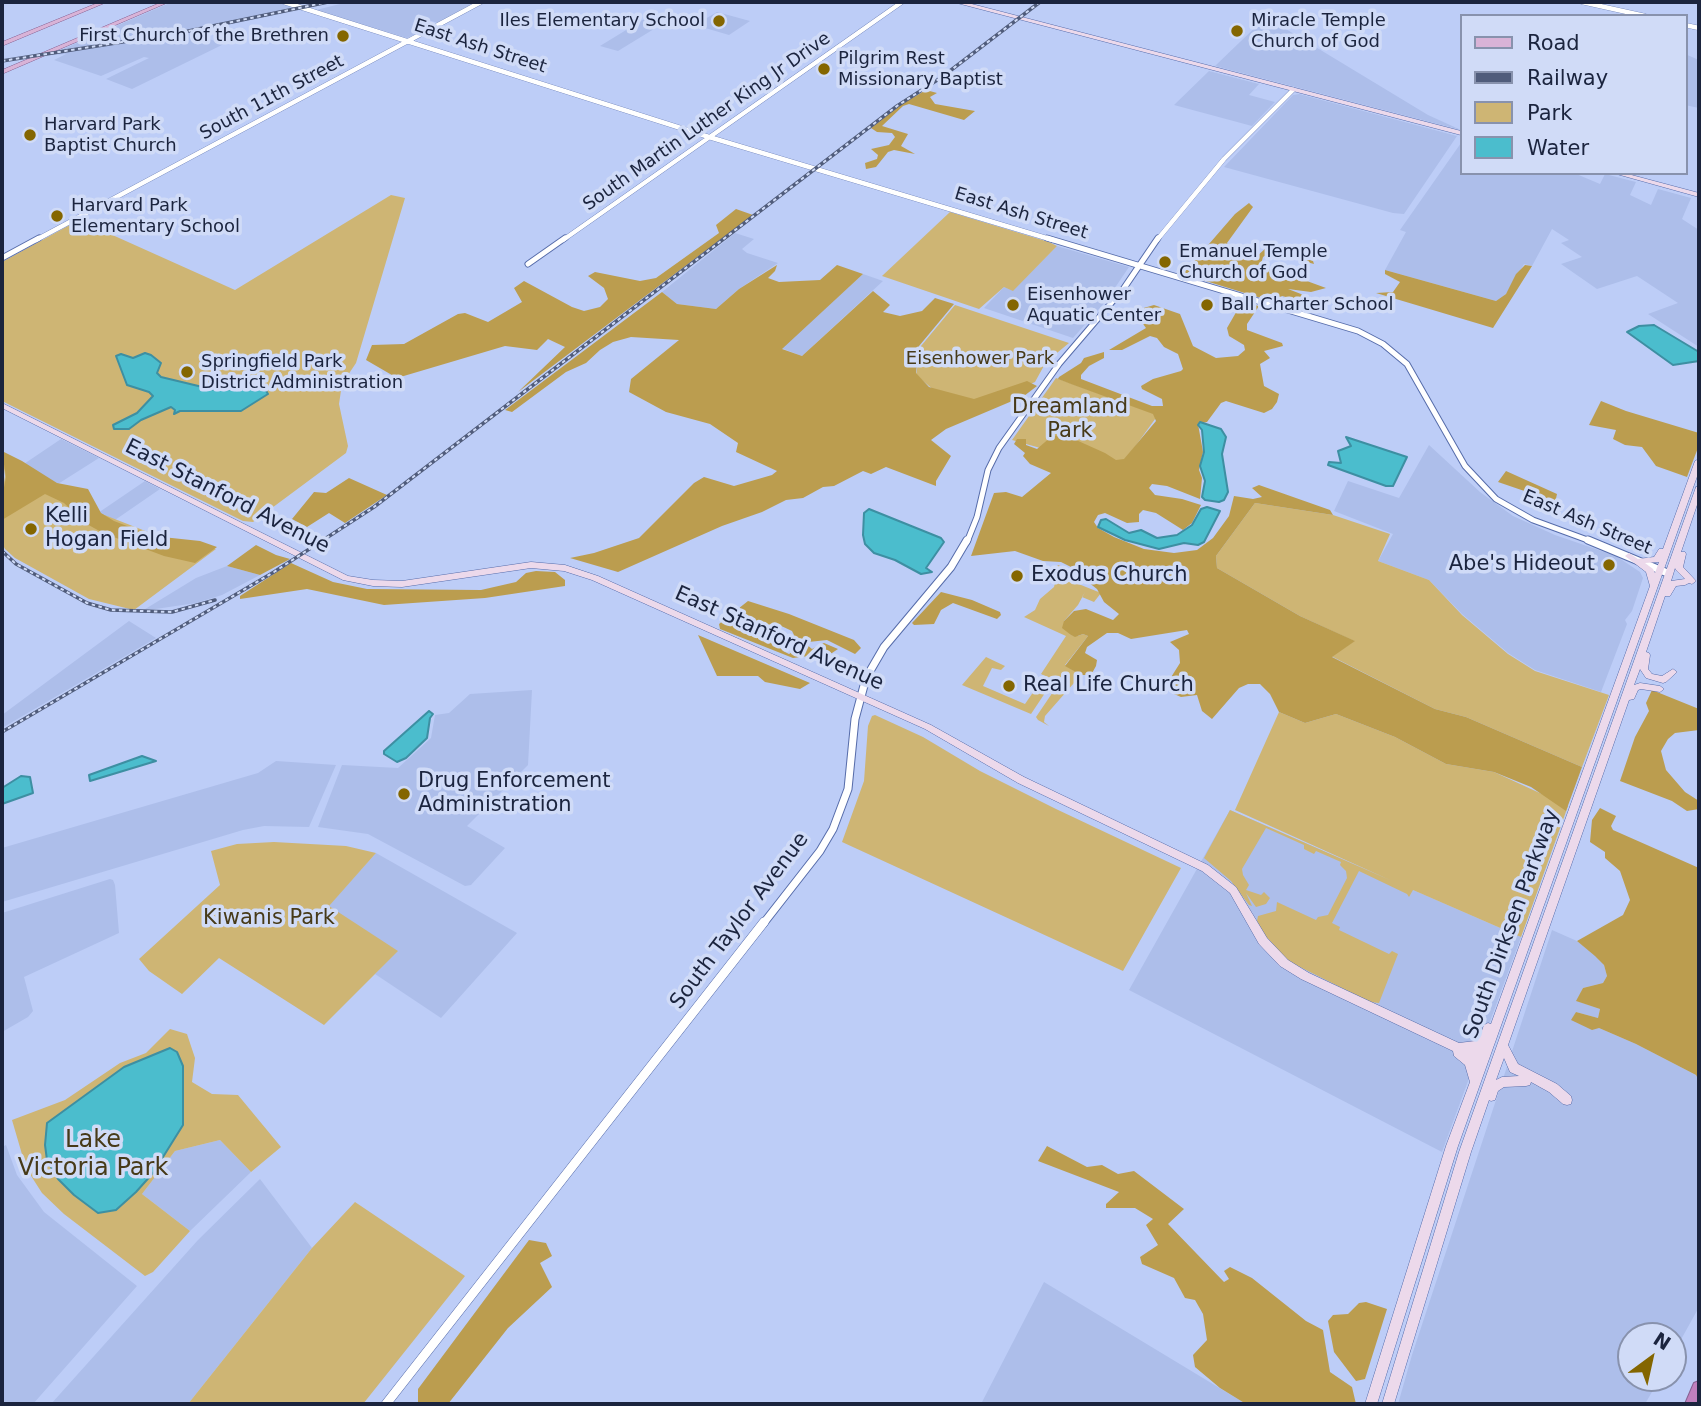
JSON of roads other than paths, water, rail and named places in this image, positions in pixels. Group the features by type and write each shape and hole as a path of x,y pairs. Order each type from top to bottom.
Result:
{"highway":[{"path":"1692,1404 1699,1388"}],"main road":[{"path":"2,44 104,2"},
{"path":"2,72 166,2"},
{"path":"959,2 1460,134"},
{"path":"1624,175 1699,195"},
{"name":"East Stanford Avenue","path":"2,405 346,578 402,584 522,565 565,568 595,578 935,730 1021,780 1211,871 1233,890 1263,941 1283,963 1483,1060"},
{"name":"South Dirksen Parkway","path":"1371,1404 1432,1205 1475,1081 1699,461"},
{"name":"South Dirksen Parkway","path":"1388,1404 1444,1215 1699,489"},
{"path":"1692,510 1699,503"},
{"path":"1639,561 1659,558 1671,527 1681,512"},
{"path":"1657,609 1664,603 1671,584 1689,581 1679,567 1685,530"},
{"path":"1629,556 1650,571 1653,587"},
{"path":"1649,631 1645,672 1652,678 1663,680 1673,672"},
{"path":"1611,739 1619,730 1635,688 1644,686 1660,689"},
{"path":"1457,1048 1471,1047 1481,1042 1494,1013 1505,1000"},
{"path":"1427,1034 1466,1058 1474,1070 1475,1081"},
{"path":"1503,1045 1509,1061 1517,1071 1553,1088 1567,1100"},
{"path":"1475,1124 1485,1112 1497,1084 1510,1080 1526,1081"}],"street":[{"name":"East Ash Street","path":"284,2 709,137 1348,327 1376,340 1407,364 1465,466 1488,493 1533,520 1669,574"},
{"name":"South 11th Street","path":"2,258 481,2"},
{"name":"South Martin Luther King Jr Drive","path":"528,264 902,2"},
{"path":"1582,2 1635,14"},
{"name":"South Taylor Avenue","path":"386,1404 820,851 833,829 848,789 860,696 866,678 879,653 965,546 977,517 988,470 999,448 1052,373 1110,306 1157,238 1215,169 1293,90"}],"water":[{"path":"1654,325 1699,352 1699,361 1673,365 1627,332 1639,326"},
{"path":"145,353 161,363 157,373 161,377 215,390 265,389 268,394 241,411 180,411 174,414 175,410 171,407 141,420 129,429 114,429 113,425 137,413 153,396 149,392 127,385 116,356 121,354 133,358"},
{"path":"1200,422 1221,429 1226,437 1222,454 1228,492 1224,500 1219,502 1202,497 1205,481 1200,466 1204,452 1202,430 1198,425"},
{"path":"1346,437 1407,457 1393,486 1386,486 1328,465 1329,462 1341,463 1338,451 1351,446"},
{"path":"1207,507 1220,511 1204,542 1198,545 1184,543 1159,549 1125,540 1098,527 1101,520 1106,519 1129,533 1141,530 1157,538 1177,535 1192,525 1201,509"},
{"path":"869,509 941,538 944,542 926,568 932,572 921,574 895,560 874,553 865,544 864,513"},
{"path":"429,711 433,714 427,738 406,758 397,762 384,754 384,751"},
{"path":"142,756 156,761 90,781 89,775"},
{"path":"21,776 30,777 33,793 2,804 2,788"},
{"path":"170,1048 177,1052 183,1066 183,1125 153,1173 136,1192 116,1210 98,1213 58,1179 47,1160 47,1123 124,1067"}],"railway":[{"path":"2,61 179,33 328,2"},
{"path":"2,732 274,572 374,507 897,106 942,77 1040,2"},
{"path":"2,551 16,564 87,603 111,610 172,612 215,600"}],"place":[{"name":"Iles Elementary School","path":"719,21"},
{"name":"Miracle Temple Church of God","path":"1237,31"},
{"name":"First Church of the Brethren","path":"343,36"},
{"name":"Pilgrim Rest Missionary Baptist","path":"824,69"},
{"name":"Harvard Park Baptist Church","path":"30,135"},
{"name":"Harvard Park Elementary School","path":"57,216"},
{"name":"Emanuel Temple Church of God","path":"1165,262"},
{"name":"Eisenhower Aquatic Center","path":"1013,305"},
{"name":"Ball Charter School","path":"1207,305"},
{"name":"Springfield Park District Administration","path":"187,372"},
{"name":"Kelli Hogan Field","path":"31,529"},
{"name":"Abe's Hideout","path":"1609,565"},
{"name":"Exodus Church","path":"1017,576"},
{"name":"Real Life Church","path":"1009,686"},
{"name":"Drug Enforcement Administration","path":"404,794"}],"park label":[{"name":"Eisenhower Park","path":"980,359"},
{"name":"Dreamland Park","path":"1070,420"},
{"name":"Kiwanis Park","path":"269,919"},
{"name":"Lake Victoria Park","path":"93,1155"}]}
